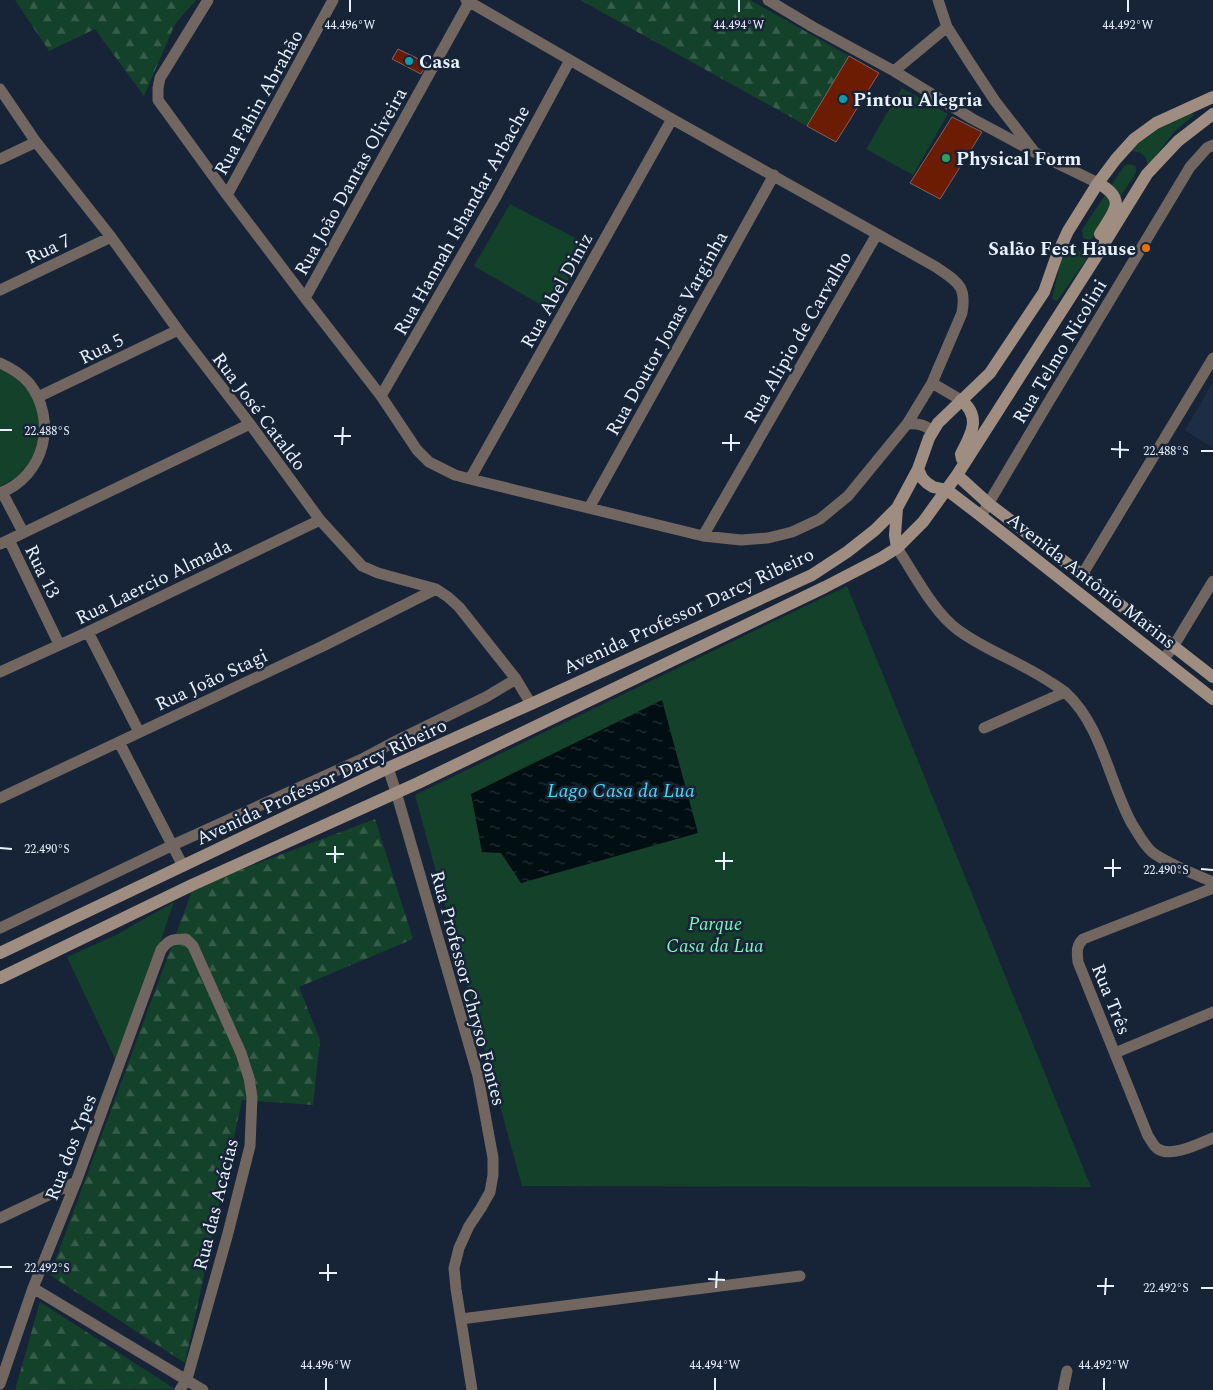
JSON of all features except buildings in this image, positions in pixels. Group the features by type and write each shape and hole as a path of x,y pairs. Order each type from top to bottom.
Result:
{"main road":[{"name":"Avenida Professor Darcy Ribeiro","path":"0,953 388,768 812,575 847,552 875,530 896,508 918,469 929,438 938,423 990,373 1044,292 1063,240 1098,182 1122,152 1134,139 1156,123 1213,97"},
{"name":"Avenida Professor Darcy Ribeiro","path":"0,978 192,885 418,783 795,601 897,548 923,522 960,471 1147,174 1178,141 1213,114"},
{"path":"1094,260 1094,248 1097,239 1116,204 1112,192 1098,182"},
{"path":"960,471 961,454 974,423 970,409 961,400"},
{"name":"Avenida Antônio Marins","path":"918,469 922,478 927,482 934,487 947,490 1213,699"},
{"name":"Avenida Antônio Marins","path":"960,471 989,504 1213,677"},
{"path":"896,508 895,535 897,548"}],"street":[{"path":"208,0 160,78 158,100 227,195 381,396 417,450 430,462 447,472 470,479 703,536 741,540 768,538 792,532 820,519 848,496 907,424 932,383 962,313 964,301 962,290 955,280 936,267 672,119 468,1"},
{"name":"Rua Fahin Abrahão","path":"227,195 333,0"},
{"path":"768,0 812,27 894,71 971,118 1036,153 1098,182"},
{"path":"938,0 947,27 995,101 1036,153"},
{"name":"Rua João Dantas Oliveira","path":"305,298 468,1"},
{"path":"894,71 947,27"},
{"name":"Rua Hannah Ishandar Arbache","path":"381,396 497,195 570,60"},
{"name":"Rua José Cataldo","path":"0,88 36,142 111,237 320,520 362,566 378,573 436,589 448,597 459,607 516,679 531,704"},
{"name":"Rua Abel Diniz","path":"470,479 672,119"},
{"path":"0,159 36,142"},
{"name":"Rua Telmo Nicolini","path":"981,516 1190,167 1207,148 1213,145"},
{"name":"Rua Doutor Jonas Varginha","path":"589,508 774,175"},
{"name":"Rua Alipio de Carvalho","path":"703,536 877,234"},
{"name":"Rua 7","path":"0,290 111,237"},
{"name":"Rua 5","path":"38,397 178,330"},
{"path":"1082,575 1213,358"},
{"path":"0,363 14,370 28,382 38,397 44,415 45,434 41,452 32,469 19,483 1,493 23,532"},
{"path":"932,383 961,400"},
{"path":"907,424 916,423 924,425 933,431"},
{"path":"4,542 250,424"},
{"name":"Rua Laercio Almada","path":"0,672 88,632 320,520"},
{"name":"Rua 13","path":"4,542 59,644"},
{"path":"897,548 944,618 986,648 1038,674 1065,692 1082,712 1095,736 1126,813 1140,838 1152,851 1165,860 1213,882"},
{"path":"1163,660 1213,581"},
{"name":"Rua João Stagi","path":"0,798 323,646 436,589"},
{"path":"88,632 139,732"},
{"path":"0,928 172,845 362,758 486,697 516,679"},
{"path":"984,728 1065,692"},
{"path":"119,742 183,866"},
{"name":"Rua Professor Chryso Fontes","path":"388,768 478,1076 493,1158 490,1192 458,1248 454,1268 472,1390"},
{"name":"Rua Três","path":"1213,888 1083,938 1078,944 1076,951 1078,962 1148,1136 1158,1149 1165,1152 1182,1150 1213,1138"},
{"name":"Rua dos Ypes","path":"0,1384 33,1288 76,1182 161,950 166,942 174,939 186,939"},
{"name":"Rua das Acácias","path":"180,1390 186,1379 228,1233 250,1146 252,1097 249,1078 241,1053 194,946 186,939"},
{"path":"1114,1053 1213,1012"},
{"path":"0,1218 76,1182"},
{"path":"461,1319 800,1276"},
{"path":"33,1288 204,1390"},
{"path":"1064,1390 1067,1371"}],"shaded area":[{"path":"1213,382 1213,448 1185,430"}],"green space":[{"path":"15,0 196,0 175,24 144,96 95,29 49,51"},
{"path":"580,0 750,0 849,56 807,126"},
{"path":"902,88 948,114 913,175 866,149"},
{"path":"1187,108 1194,115 1174,132 1148,166 1144,155 1128,151"},
{"path":"1128,164 1136,167 1136,173 1092,239 1087,240 1083,238 1082,230 1124,166"},
{"path":"510,204 589,245 550,310 474,266"},
{"path":"1068,237 1077,250 1092,252 1057,301 1052,299"},
{"path":"0,369 15,378 27,390 34,403 39,431 37,445 32,458 24,470 0,486"},
{"name":"Parque Casa da Lua","path":"847,586 1091,1187 522,1186 415,795"},
{"path":"375,819 413,939 299,987 320,1040 313,1105 242,1100 185,1363 50,1275 193,888"},
{"path":"174,902 118,1065 67,957 116,935"},
{"path":"40,1302 175,1389 15,1390"}],"water":[{"name":"Lago Casa da Lua","path":"662,700 698,833 521,883 501,853 482,852 471,794"}],"place":[{"name":"Casa","path":"409,61"},
{"name":"Pintou Alegria","path":"843,99"},
{"name":"Physical Form","path":"946,158"},
{"name":"Salão Fest Hause","path":"1146,248"}]}
